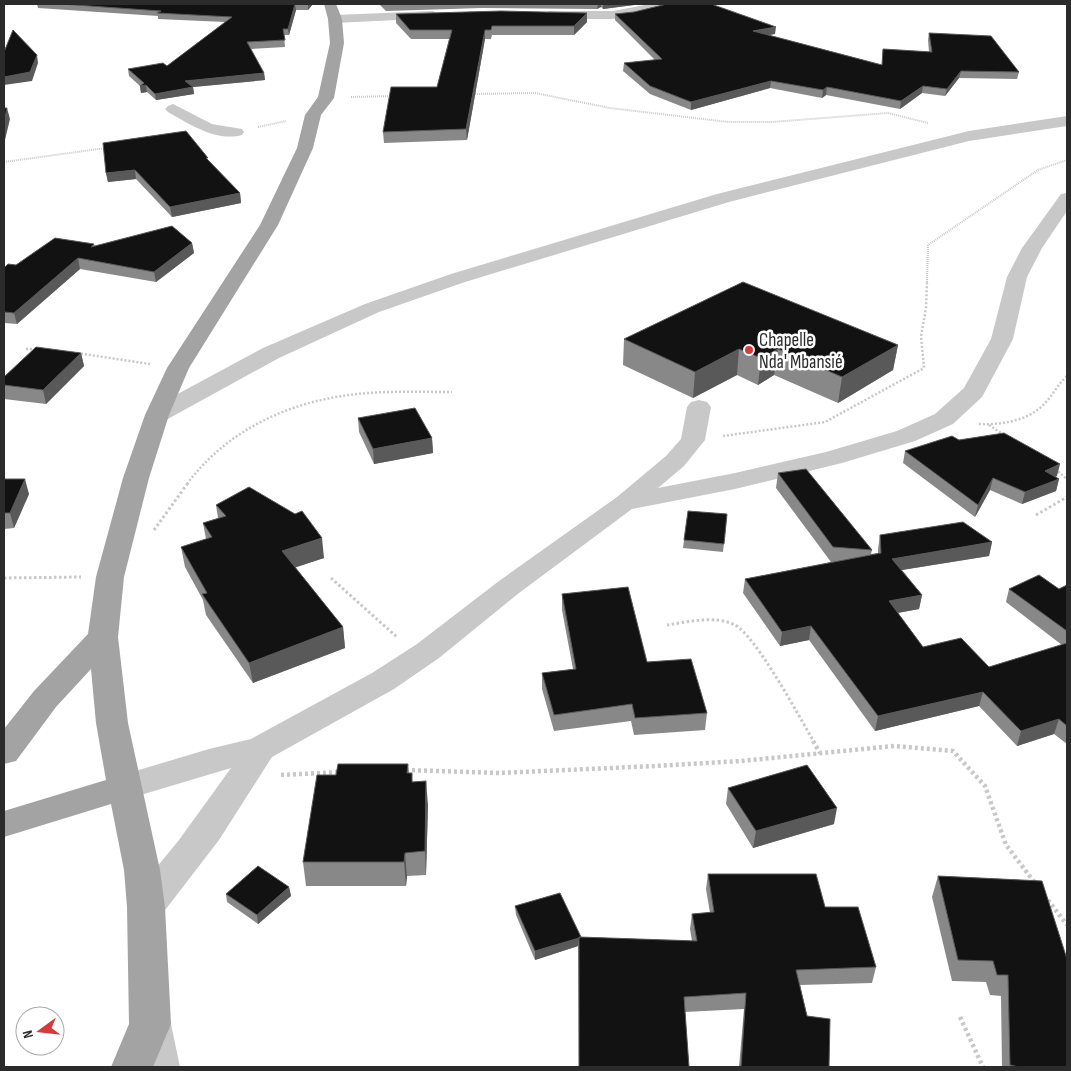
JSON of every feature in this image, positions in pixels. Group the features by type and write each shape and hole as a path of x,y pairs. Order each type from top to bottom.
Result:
{"main road":[{"path":"132,1067 150,1024 146,907 142,870 112,723 104,637 110,577 136,478 157,415 178,368 269,225 305,148 320,106 337,43 332,11"},
{"path":"4,752 45,699 104,637"},
{"path":"4,824 124,786"}],"street":[{"path":"536,15 613,16 668,4"},
{"path":"332,11 447,15"},
{"path":"173,109 208,128 236,132"},
{"path":"157,415 271,353 372,308 458,278 723,198 969,136 1067,120"},
{"path":"623,503 735,481 833,458 906,436 944,419 974,392 1002,339 1017,277 1032,248 1067,198"},
{"path":"146,907 180,866 252,762 428,652 509,587 623,503 675,461 692,440 699,406"},
{"path":"124,786 209,761 252,762"},
{"path":"150,1024 159,1067"}],"path":[{"path":"467,94 535,93 610,108 728,122 772,122 888,113 930,123 969,136"},
{"path":"236,132 320,106 400,95"},
{"path":"4,162 106,148"},
{"path":"692,440 825,422 924,368 921,336 926,308 928,245 1038,170 1067,160"},
{"path":"26,349 42,349"},
{"path":"69,352 178,368"},
{"path":"944,419 988,425 1016,421 1042,406 1059,382 1067,376"},
{"path":"149,536 202,465 232,437 267,417 307,403 343,395 452,392"},
{"path":"988,425 1005,436"},
{"path":"1052,467 1067,479"},
{"path":"1036,516 1067,497"},
{"path":"4,578 110,577"},
{"path":"331,578 406,644 428,652"},
{"path":"667,625 705,620 737,626 766,661 820,753"},
{"path":"403,770 519,772 741,762 894,746 953,751 986,786 1006,845 1041,891"},
{"path":"252,762 346,771"},
{"path":"1046,898 1067,925"},
{"path":"960,1017 983,1067"}],"building":[{"path":"61,4 295,4 288,29 283,29 285,40 247,42 264,73 185,81 193,87 155,94 146,85 140,86 144,83 128,69 163,63 167,66 232,17 157,13 161,11"},
{"path":"667,4 711,4 776,27 753,31 882,65 883,49 932,52 929,33 991,36 1019,72 961,71 947,89 923,86 901,101 827,87 823,90 771,81 691,102 650,86 624,63 662,59 615,14 634,12"},
{"path":"501,11 587,13 574,26 492,26 491,30 485,30 466,129 383,132 391,87 437,87 452,30 410,30 396,14"},
{"path":"13,30 37,55 30,72 4,77 4,52"},
{"path":"4,108 7,108 4,122"},
{"path":"186,131 208,158 206,158 240,193 170,207 135,170 106,173 103,143"},
{"path":"172,226 192,243 154,272 78,258 14,313 4,312 4,268 8,264 16,265 55,238 94,244 91,247"},
{"path":"743,282 898,345 842,377 778,349 761,358 739,349 695,372 624,339"},
{"path":"36,347 81,353 43,390 4,385 4,377"},
{"path":"415,408 432,438 373,449 358,418"},
{"path":"1004,433 1060,464 1045,471 1059,479 1025,492 993,478 978,505 905,451 952,436 959,440"},
{"path":"806,469 872,550 833,547 778,473"},
{"path":"4,479 25,479 10,513 4,513"},
{"path":"249,487 295,514 302,511 322,538 282,551 343,627 249,663 202,594 207,593 181,547 212,537 203,523 226,516 216,505"},
{"path":"688,511 727,514 724,544 684,540"},
{"path":"963,522 992,542 892,559 922,595 889,601 923,647 961,638 989,667 1067,643 1067,726 1059,719 1021,731 983,692 878,716 811,626 782,632 745,579 881,553 880,535"},
{"path":"1039,575 1059,589 1067,585 1067,631 1009,589"},
{"path":"628,587 647,662 691,659 707,713 635,718 632,704 554,715 542,673 576,669 562,594"},
{"path":"338,764 408,764 407,773 412,773 412,782 426,781 425,851 405,853 404,862 303,862 317,775 336,775"},
{"path":"807,765 837,808 756,831 728,788"},
{"path":"258,866 289,887 257,915 226,894"},
{"path":"708,874 816,874 825,907 858,907 876,967 796,970 807,1016 830,1019 829,1067 741,1067 746,993 684,997 689,1067 579,1067 579,937 697,941 692,914 714,912"},
{"path":"938,876 1042,881 1067,959 1067,1067 1019,1067 1010,1065 1008,975 997,975 993,961 958,960"},
{"path":"560,893 581,937 535,951 515,906"}],"place":[{"name":"Chapelle Nda' Mbansié","path":"749,350"}]}
